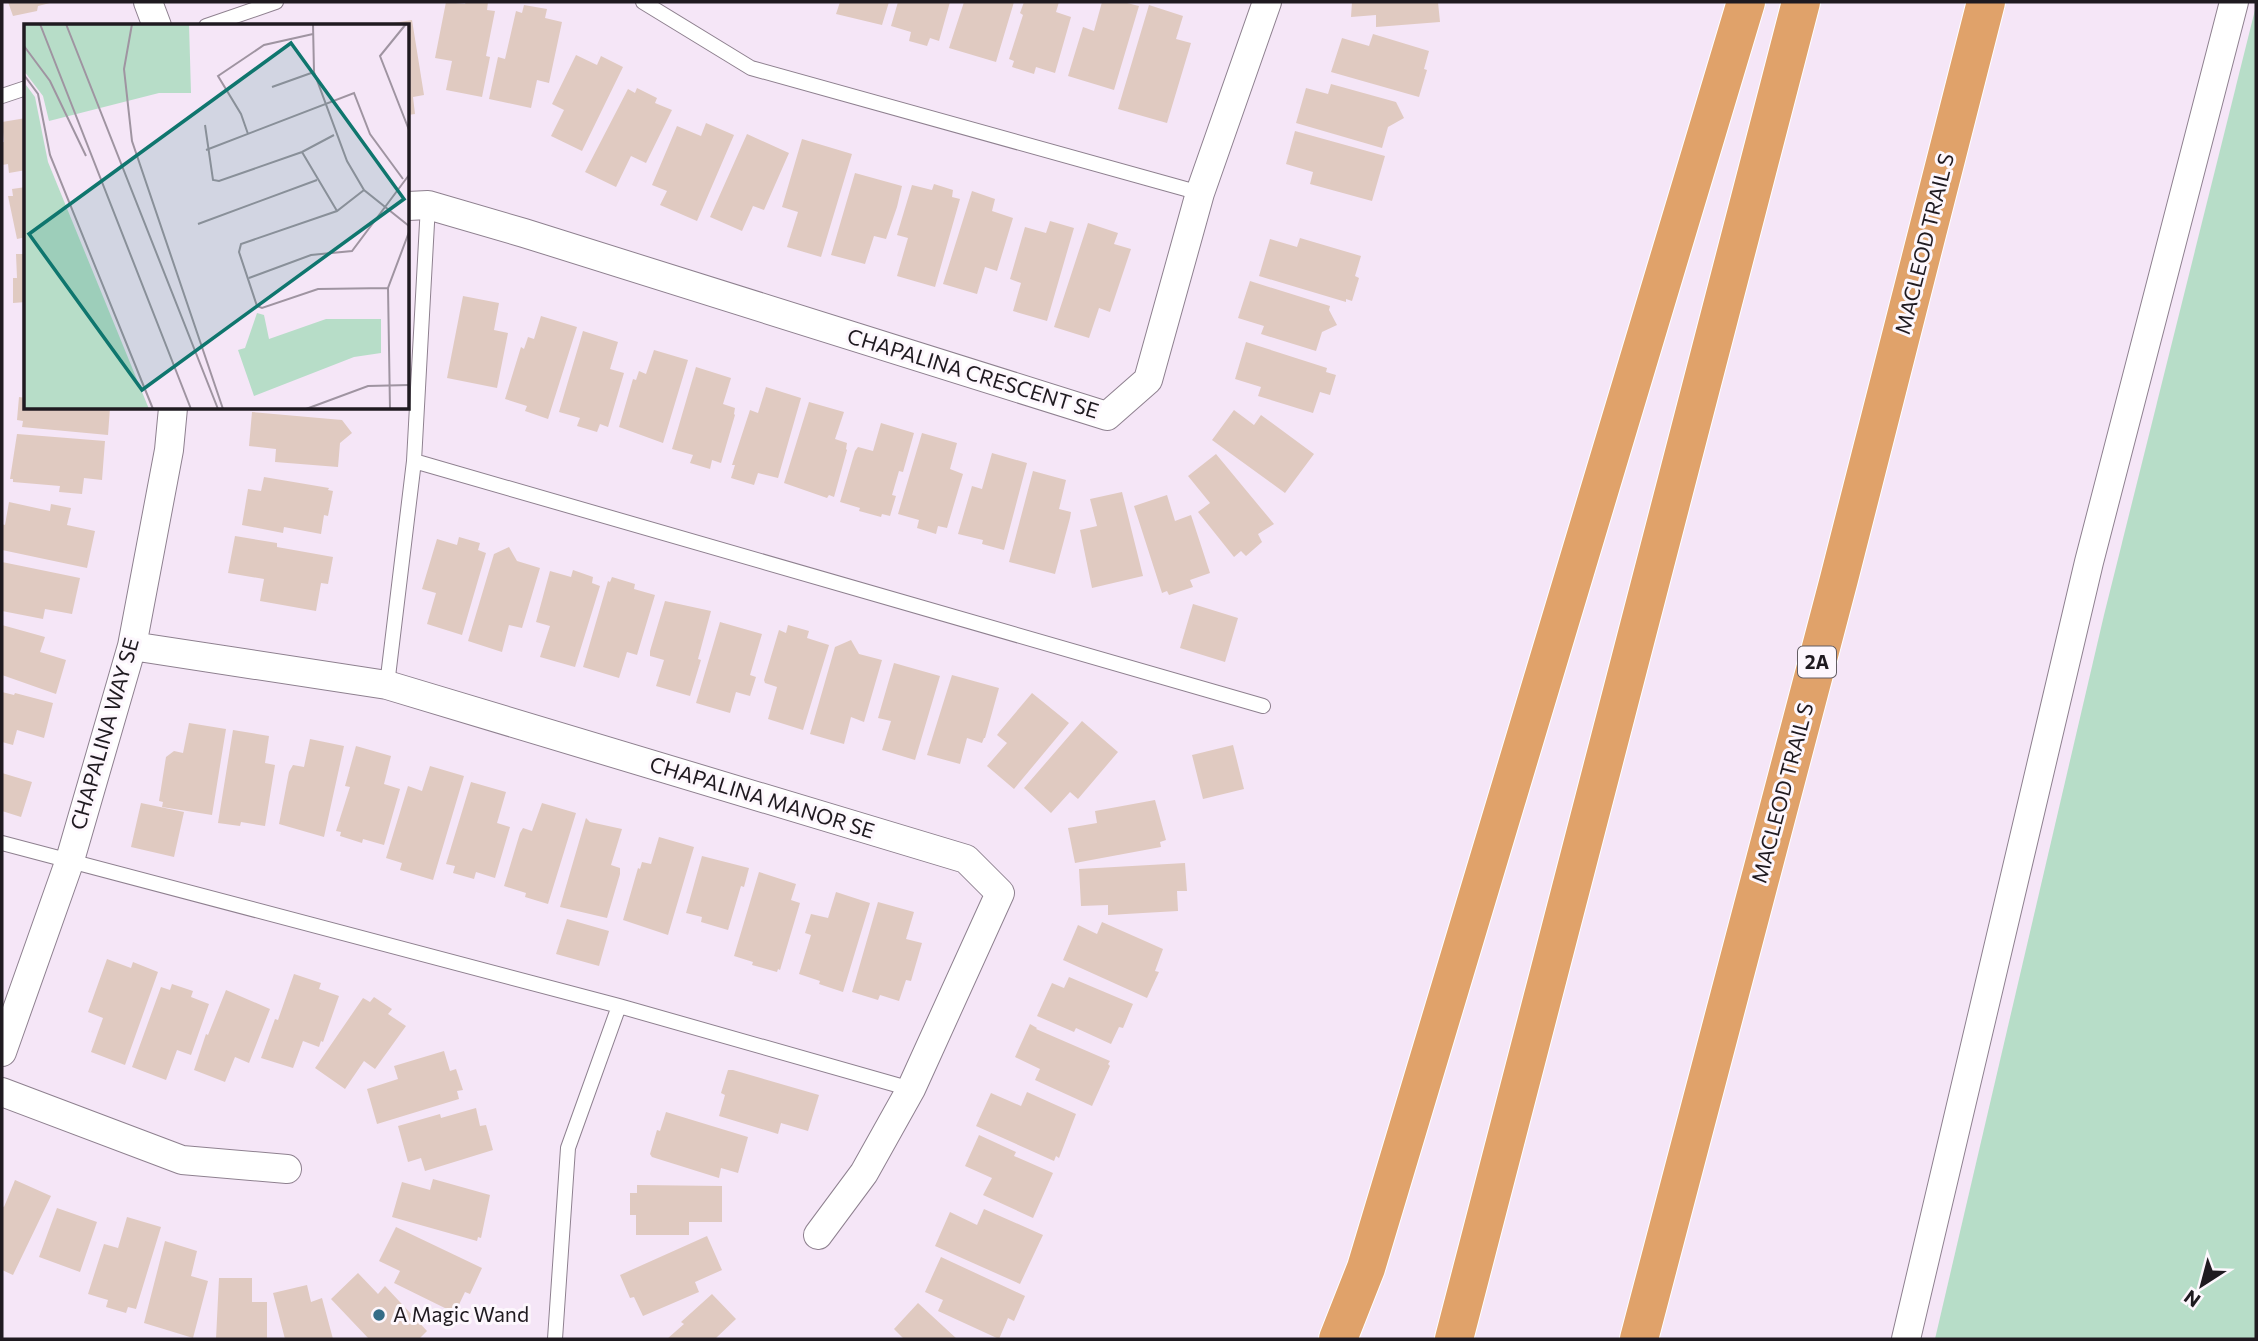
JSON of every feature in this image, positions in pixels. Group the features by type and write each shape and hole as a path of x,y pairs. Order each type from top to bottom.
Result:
{"highway":[{"path":"1338,1339 1367,1268 1746,2"},
{"path":"1454,1339 1801,2"},
{"name":"MACLEOD TRAIL S","path":"1641,1333 1839,579 1986,2"}],"street":[{"path":"148,2 156,24"},
{"name":"CHAPALINA CRESCENT SE","path":"418,206 524,233 1107,416 1148,380 1200,193 1268,2"},
{"path":"1906,1339 2089,562 2234,2"},
{"name":"CHAPALINA WAY SE","path":"2,1052 70,860 132,646 169,450 173,410"},
{"name":"CHAPALINA MANOR SE","path":"132,646 387,685 967,859 1000,893 911,1088 864,1173 818,1235"},
{"path":"2,1092 181,1160 287,1169"}],"lane":[{"path":"212,24 276,2"},
{"path":"642,2 751,68 1200,193"},
{"path":"2,96 24,89"},
{"path":"387,685 414,461 418,206"},
{"path":"414,461 1263,706"},
{"path":"2,843 619,1006 911,1088"},
{"path":"555,1339 568,1148 619,1006"}],"green space":[{"path":"2256,6 2256,1339 1935,1339 2104,615"}],"building":[{"path":"8,2 50,3 38,6 37,11 13,16"},
{"path":"446,2 488,2 487,10 495,11 486,56 490,57 482,97 446,90 452,61 435,58"},
{"path":"840,2 889,2 882,25 836,14"},
{"path":"898,2 950,2 939,41 930,38 927,46 909,41 911,32 891,26"},
{"path":"964,2 1014,2 996,62 949,48"},
{"path":"1024,2 1059,2 1056,12 1071,17 1055,73 1036,67 1034,74 1012,67 1014,61 1009,59 1023,15 1020,13"},
{"path":"1102,2 1123,2 1139,6 1114,90 1068,76 1083,27 1094,31"},
{"path":"1352,2 1438,2 1440,22 1376,27 1376,15 1351,17"},
{"path":"524,5 547,9 545,18 562,22 549,83 537,80 531,108 489,99 498,57 505,59 516,11 522,13"},
{"path":"1149,5 1183,16 1176,39 1191,43 1167,123 1118,109"},
{"path":"412,20 424,95 413,97 415,114 410,115 410,24 387,24"},
{"path":"1373,34 1429,51 1419,97 1331,72 1342,38 1369,46"},
{"path":"576,55 597,65 601,56 623,67 582,151 551,136 564,110 552,104"},
{"path":"1331,84 1396,102 1404,118 1388,127 1382,148 1296,123 1306,88 1328,94"},
{"path":"637,88 657,98 655,103 672,110 646,163 631,156 616,187 585,172 628,89 635,93"},
{"path":"24,118 24,170 9,173 8,164 2,165 2,122"},
{"path":"706,123 734,135 697,221 660,205 667,191 652,185 677,126 701,136"},
{"path":"1295,131 1385,156 1372,201 1310,184 1313,172 1286,164"},
{"path":"747,134 789,153 764,210 753,206 742,231 710,217"},
{"path":"802,139 852,154 821,257 787,247 798,212 782,207"},
{"path":"855,173 902,186 886,239 874,236 865,264 831,255"},
{"path":"934,184 953,190 952,197 960,199 935,287 897,276 908,238 897,235 912,185 932,190"},
{"path":"24,187 24,237 17,239 8,196 13,196 12,189"},
{"path":"972,191 995,199 992,211 1013,218 997,271 985,267 977,294 943,284"},
{"path":"1050,221 1074,228 1047,321 1013,311 1021,283 1010,279 1025,227 1046,233"},
{"path":"1088,223 1118,233 1114,244 1131,249 1110,312 1099,308 1089,338 1054,327"},
{"path":"1300,238 1361,256 1355,276 1359,278 1352,301 1346,299 1346,302 1259,276 1270,239 1297,247"},
{"path":"16,254 24,254 24,302 13,303 13,278 17,278"},
{"path":"1250,281 1330,306 1329,310 1337,325 1322,332 1316,351 1261,334 1264,326 1238,318"},
{"path":"463,296 499,303 494,330 508,333 497,388 447,378"},
{"path":"541,316 577,327 548,419 525,411 527,406 505,399 521,347 524,349 528,337 534,339"},
{"path":"583,331 618,342 610,369 624,373 608,427 600,424 597,432 577,426 580,418 559,412"},
{"path":"1246,342 1327,368 1326,372 1336,375 1330,395 1320,392 1313,413 1258,396 1261,387 1235,379"},
{"path":"654,350 688,360 663,443 619,427 633,379 636,380 639,371 646,374"},
{"path":"696,367 731,378 723,404 735,408 735,415 721,463 712,460 710,469 690,463 693,455 672,449"},
{"path":"766,387 801,398 778,478 758,473 754,485 731,478 735,465 732,465 750,410 758,413"},
{"path":"19,397 24,398 24,410 110,410 108,435 22,427 23,421 17,420"},
{"path":"809,402 844,412 835,439 847,443 847,450 834,497 829,495 827,498 784,483"},
{"path":"1234,410 1254,425 1261,415 1314,454 1285,493 1212,440"},
{"path":"252,412 342,420 352,433 340,443 338,467 275,462 276,449 249,446"},
{"path":"881,423 914,433 903,472 899,471 892,495 896,496 890,516 882,514 881,517 840,502 855,451 858,447 873,451"},
{"path":"922,433 957,443 950,469 963,474 947,528 938,526 936,534 917,528 919,520 898,514"},
{"path":"17,434 105,441 102,480 84,478 82,494 59,492 60,486 13,482 13,479 10,479"},
{"path":"992,453 1027,463 1004,550 982,544 983,540 958,534 972,486 982,489"},
{"path":"1216,454 1274,524 1258,534 1262,542 1246,556 1241,551 1234,557 1198,512 1210,503 1188,476"},
{"path":"1033,471 1066,480 1059,509 1071,512 1055,574 1009,562"},
{"path":"264,477 329,488 328,490 333,491 328,516 324,515 321,534 284,527 283,533 242,525 248,489 261,491"},
{"path":"1122,492 1143,576 1092,588 1080,530 1097,526 1090,499"},
{"path":"1167,495 1175,521 1191,515 1210,573 1190,580 1193,587 1169,595 1167,591 1162,593 1134,506"},
{"path":"9,502 50,511 51,504 71,508 67,525 95,531 87,568 2,550 2,524 5,525"},
{"path":"235,536 333,557 328,584 321,583 316,611 260,601 264,579 228,573"},
{"path":"459,537 480,543 478,550 486,553 462,635 427,624 436,593 422,589 437,539 457,545"},
{"path":"509,547 517,561 540,568 522,628 509,625 502,652 468,641 494,554"},
{"path":"2,562 80,578 72,614 45,609 43,619 2,611"},
{"path":"573,570 593,577 592,583 600,586 575,667 540,657 550,626 536,622 550,571 571,577"},
{"path":"612,577 635,584 634,589 655,595 637,655 627,652 619,678 583,667 608,581 610,582"},
{"path":"665,601 711,611 690,696 656,686 664,660 650,656 650,651"},
{"path":"1193,604 1238,618 1225,662 1180,648"},
{"path":"720,622 762,634 750,675 756,677 750,696 736,692 730,713 696,703"},
{"path":"2,625 45,637 40,652 66,660 56,694 2,675"},
{"path":"788,625 809,631 807,638 829,645 803,730 768,719 777,687 765,683 764,680 779,630 786,633"},
{"path":"851,640 859,654 882,660 864,722 851,717 844,744 810,734 835,647"},
{"path":"894,663 940,676 915,760 882,750 891,721 878,718"},
{"path":"952,675 999,688 985,738 982,743 967,738 960,764 927,755"},
{"path":"2,692 53,703 44,738 17,730 13,745 2,742"},
{"path":"1032,693 1069,723 1014,789 987,766 1007,743 997,735"},
{"path":"1082,721 1118,752 1078,799 1070,792 1051,813 1024,788"},
{"path":"189,723 226,729 212,815 162,807 163,802 159,801 166,757 174,751 183,753"},
{"path":"233,730 269,736 265,763 275,765 265,826 241,822 240,826 218,823"},
{"path":"310,739 344,746 324,837 279,824 289,772 293,765 304,767"},
{"path":"1233,745 1244,789 1203,799 1192,755"},
{"path":"356,746 391,756 384,784 400,789 384,845 363,839 362,843 340,836 341,832 336,831 350,787 345,786"},
{"path":"430,766 464,776 433,880 400,870 402,863 386,858 408,786 422,791"},
{"path":"2,773 32,782 21,817 2,811"},
{"path":"471,782 506,792 497,823 510,827 495,878 476,872 474,879 453,873 455,866 446,864"},
{"path":"1155,800 1166,840 1160,842 1161,847 1075,863 1068,828 1097,823 1095,811"},
{"path":"141,803 184,812 174,857 131,847"},
{"path":"542,803 576,813 548,904 525,897 526,893 504,886 520,833 523,828 532,831"},
{"path":"586,818 590,822 622,829 611,865 620,868 620,874 607,918 560,907"},
{"path":"659,837 694,847 668,935 623,920 638,868 640,869 642,862 651,864"},
{"path":"702,856 749,868 728,930 701,922 702,917 686,913"},
{"path":"1185,863 1187,891 1177,891 1178,911 1108,915 1108,905 1081,906 1079,869"},
{"path":"759,872 796,884 791,900 800,903 780,970 777,972 752,965 753,962 734,956"},
{"path":"836,892 870,903 843,992 799,974 811,935 805,933 811,914 828,918"},
{"path":"878,902 914,912 906,939 922,943 911,981 906,980 899,1001 880,995 878,1000 852,992"},
{"path":"567,919 609,931 599,966 556,954"},
{"path":"1102,922 1163,949 1155,971 1159,972 1147,998 1063,960 1078,925 1097,934"},
{"path":"107,959 131,968 133,962 158,972 125,1065 91,1052 103,1018 88,1012"},
{"path":"294,974 321,983 319,989 339,996 323,1042 321,1041 319,1047 303,1041 293,1068 261,1058"},
{"path":"1069,977 1133,1004 1123,1028 1119,1027 1111,1044 1076,1028 1074,1032 1037,1016 1052,983 1064,988"},
{"path":"172,984 193,991 191,997 209,1004 191,1055 177,1050 166,1080 132,1067 161,987 170,990"},
{"path":"226,990 270,1009 249,1063 235,1057 225,1082 194,1070 206,1034 208,1035"},
{"path":"374,997 392,1009 388,1014 406,1026 375,1069 364,1061 345,1089 315,1068 363,998 370,1002"},
{"path":"1030,1024 1110,1061 1092,1106 1035,1080 1040,1069 1015,1057"},
{"path":"444,1051 450,1071 456,1069 463,1090 457,1091 459,1099 377,1124 367,1089 398,1079 394,1066"},
{"path":"728,1070 819,1095 808,1131 781,1123 778,1134 719,1116 725,1095 721,1093"},
{"path":"1027,1092 1076,1114 1059,1158 1056,1156 1054,1161 976,1126 991,1093 1021,1106"},
{"path":"476,1108 480,1126 486,1125 493,1150 425,1171 421,1158 408,1162 398,1126 440,1114 441,1118"},
{"path":"666,1112 748,1137 738,1173 721,1168 719,1178 652,1157 650,1154 657,1130 660,1131"},
{"path":"979,1135 1016,1152 1014,1156 1053,1173 1033,1218 983,1195 992,1178 965,1166"},
{"path":"433,1179 490,1195 481,1238 478,1237 477,1241 392,1217 402,1182 430,1190"},
{"path":"15,1180 51,1196 13,1275 2,1270 2,1206 4,1207"},
{"path":"637,1185 722,1186 722,1222 689,1222 689,1235 636,1235 636,1215 630,1215 630,1193 637,1193"},
{"path":"57,1208 97,1222 80,1272 39,1257"},
{"path":"984,1209 1043,1235 1020,1284 935,1246 950,1212 977,1225"},
{"path":"127,1217 161,1227 136,1309 128,1307 126,1313 106,1307 108,1300 88,1294 104,1244 118,1248"},
{"path":"396,1227 482,1268 470,1294 465,1292 455,1313 394,1283 400,1271 379,1261"},
{"path":"707,1236 722,1270 695,1282 699,1292 643,1316 634,1297 630,1298 620,1275"},
{"path":"165,1241 197,1251 191,1276 208,1281 193,1338 144,1323"},
{"path":"941,1257 1025,1296 1014,1321 1008,1318 999,1339 938,1311 943,1300 925,1292"},
{"name":"A Magic Wand","path":"358,1273 378,1294 385,1286 427,1331 419,1339 369,1339 331,1299"},
{"path":"219,1278 252,1278 252,1302 267,1302 267,1339 216,1339"},
{"path":"307,1285 311,1302 322,1298 333,1339 285,1339 273,1293"},
{"path":"712,1294 736,1319 717,1339 667,1339 684,1324 681,1322"},
{"path":"918,1303 957,1339 904,1339 894,1329"}],"place":[{"name":"A Magic Wand","path":"379,1315"}]}
